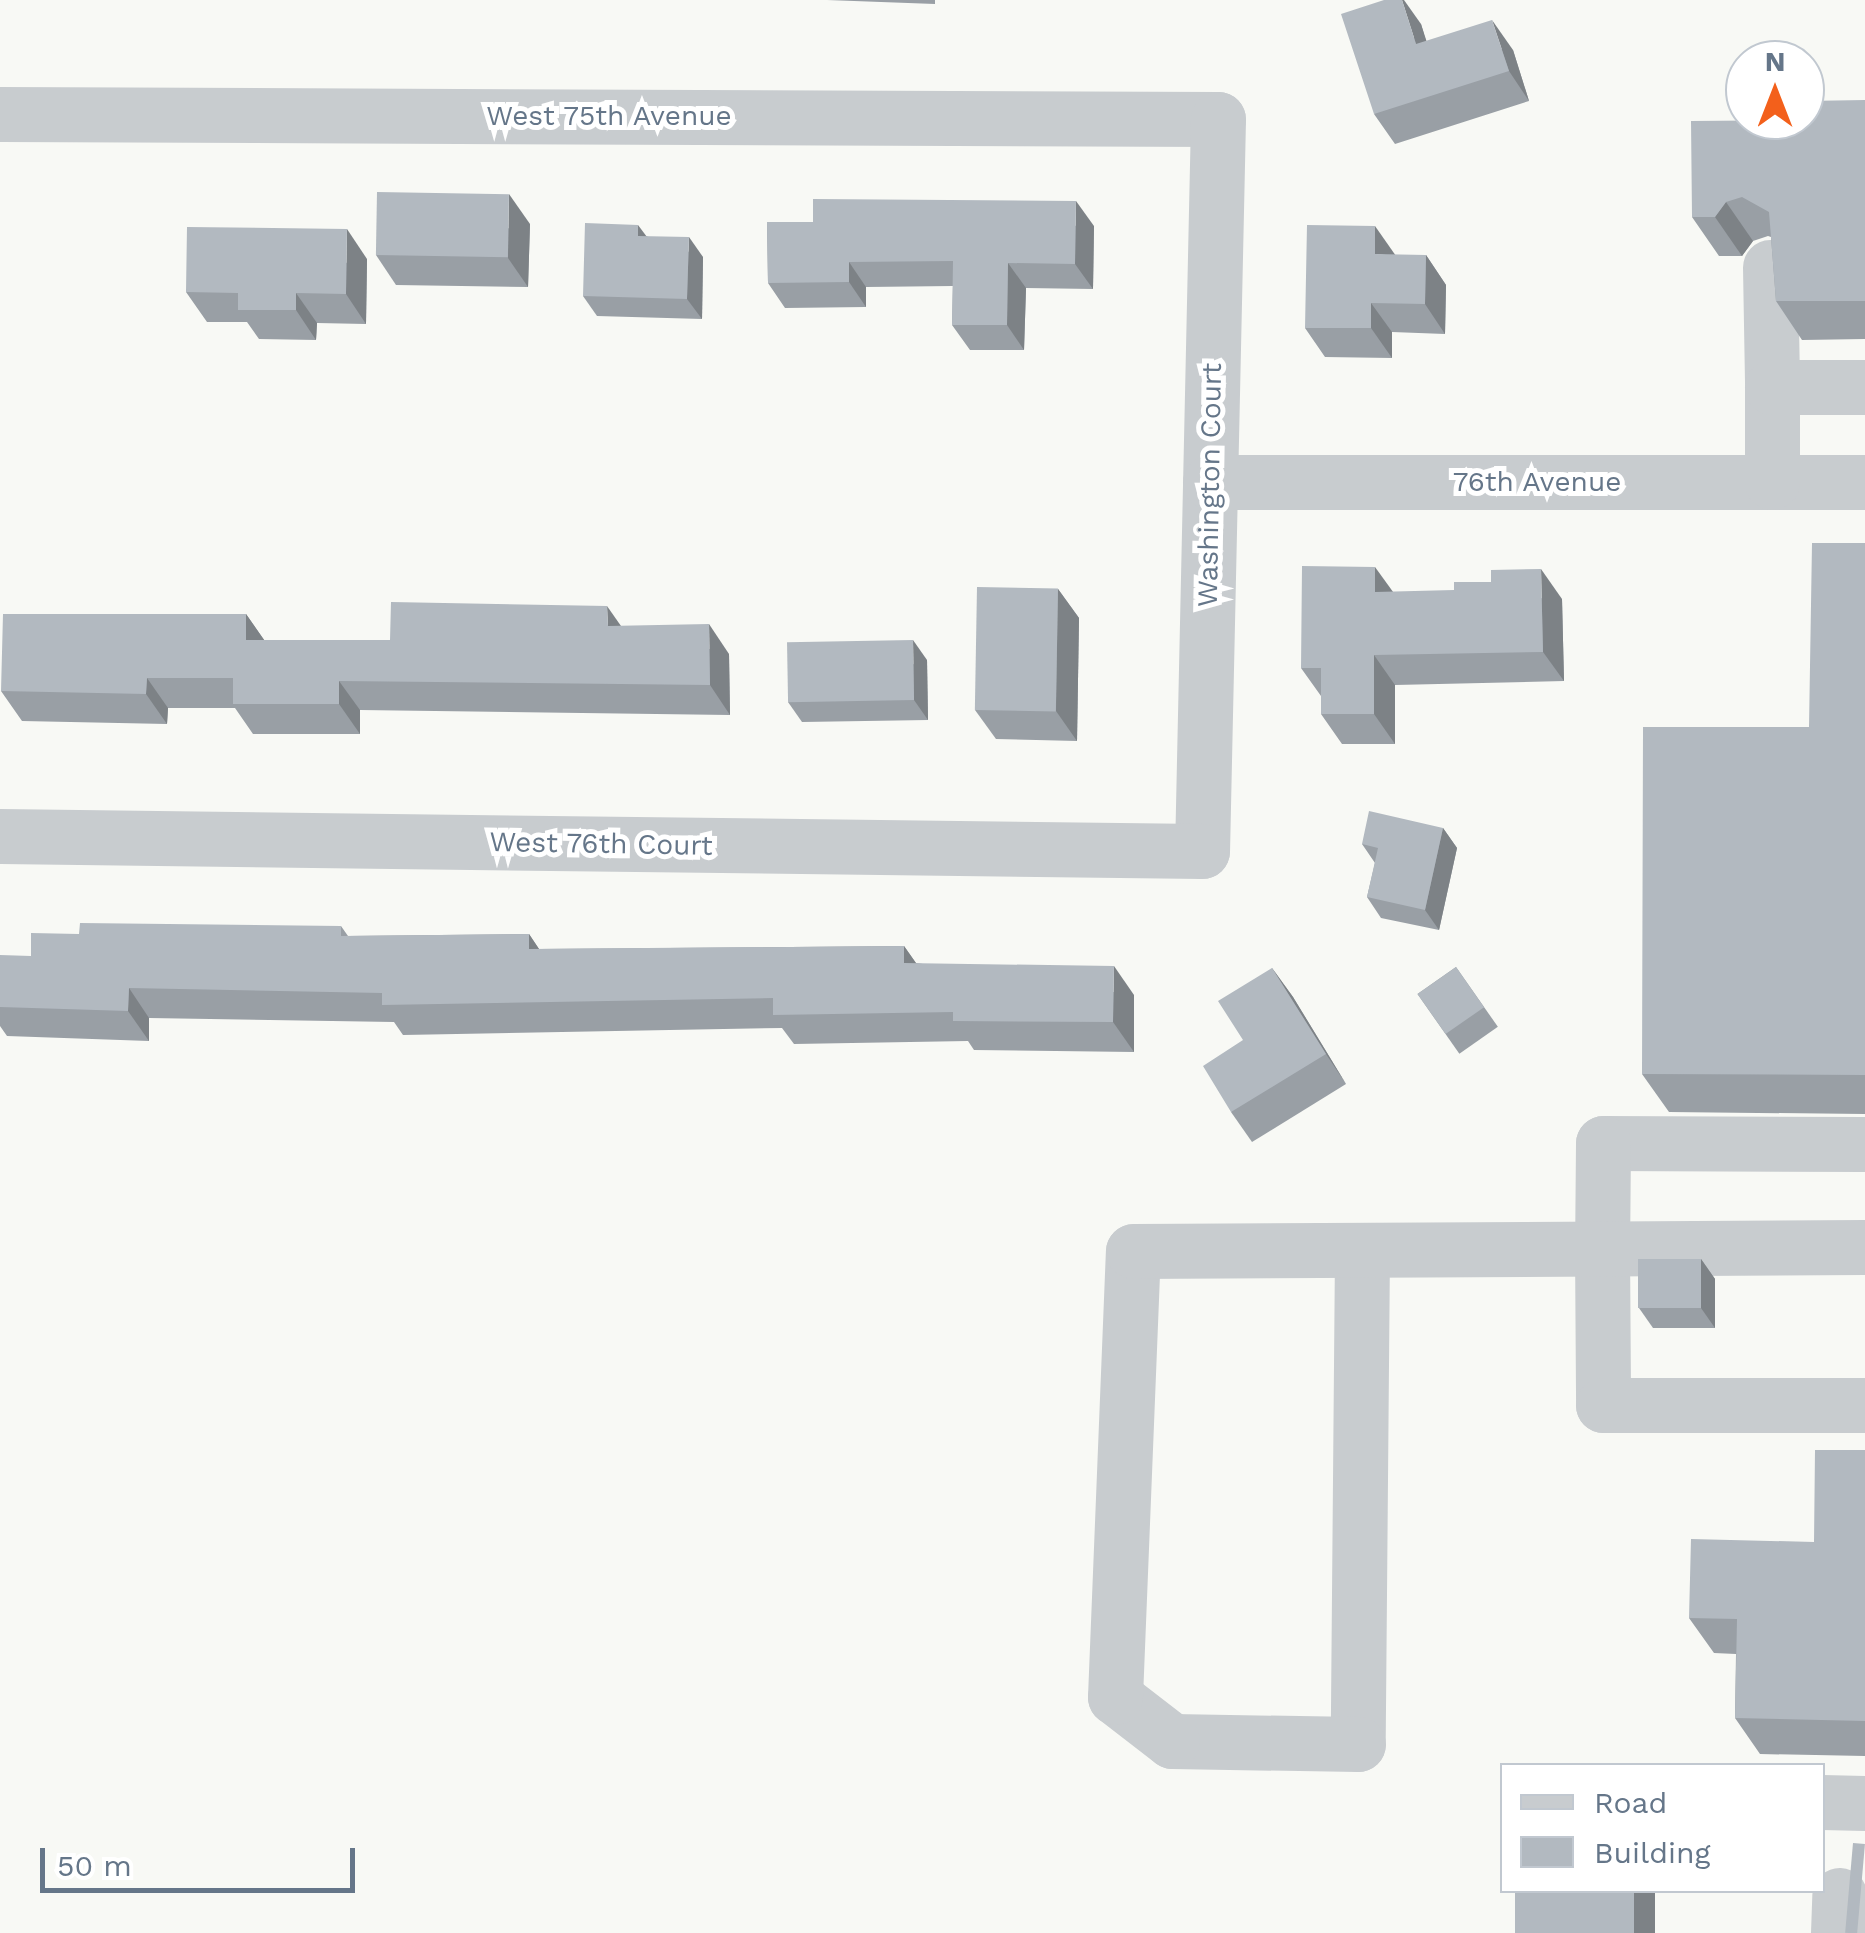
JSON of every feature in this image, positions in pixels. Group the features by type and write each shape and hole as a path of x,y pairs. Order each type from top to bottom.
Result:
{"street":[{"name":"West 75th Avenue","path":"0,114 1218,119"},
{"name":"Washington Court","path":"1202,851 1218,119"},
{"path":"1770,267 1772,482"},
{"path":"1772,387 1865,387"},
{"name":"76th Avenue","path":"1210,482 1865,482"},
{"name":"West 76th Court","path":"0,836 1202,851"},
{"path":"1865,1144 1602,1144 1602,1405 1865,1405"},
{"path":"1362,1250 1358,1744 1172,1741 1116,1697 1133,1251 1865,1246"},
{"path":"1825,1802 1865,1803"}],"building":[{"path":"1384,0 1402,0 1416,44 1492,20 1509,71 1374,114 1341,14"},
{"path":"1865,100 1865,301 1776,301 1769,212 1742,197 1726,202 1715,217 1692,217 1691,121 1725,121 1725,140 1825,140 1825,101"},
{"path":"377,192 509,194 508,257 376,255"},
{"path":"813,199 1076,201 1075,264 1008,263 1007,325 952,325 953,261 849,262 849,282 768,283 767,222 813,222"},
{"path":"585,223 638,225 638,236 689,237 687,299 583,296"},
{"path":"1307,225 1375,226 1375,254 1426,255 1425,304 1371,303 1371,328 1305,328"},
{"path":"187,227 347,229 346,294 296,293 296,310 238,310 238,293 186,292"},
{"path":"1812,543 1865,543 1865,1075 1642,1074 1643,727 1809,727"},
{"path":"1302,566 1375,567 1375,592 1454,590 1454,582 1491,582 1491,570 1541,569 1543,652 1374,655 1374,714 1321,714 1321,668 1301,668"},
{"path":"977,587 1058,588 1056,711 975,710"},
{"path":"391,602 607,606 608,626 709,624 710,685 339,681 339,704 233,704 233,678 147,678 146,694 1,691 3,614 246,614 246,640 390,640"},
{"path":"913,640 914,700 788,702 787,642"},
{"path":"1369,811 1443,828 1425,910 1367,897 1378,848 1362,844"},
{"path":"80,923 341,926 341,936 529,934 529,949 904,946 904,963 1114,966 1113,1022 953,1021 953,1012 773,1015 773,998 382,1005 382,993 129,988 128,1011 0,1007 0,955 31,956 31,933 79,934"},
{"path":"1456,967 1484,1007 1446,1034 1417,994"},
{"path":"1272,968 1326,1054 1231,1112 1203,1066 1243,1040 1218,1001"},
{"path":"1638,1259 1701,1259 1701,1308 1638,1308"},
{"path":"1815,1450 1865,1450 1865,1721 1735,1718 1737,1619 1689,1618 1691,1539 1814,1542"},
{"path":"1853,1843 1865,1844 1857,1933 1845,1933"},
{"path":"1515,1893 1634,1893 1634,1933 1515,1933"}]}
